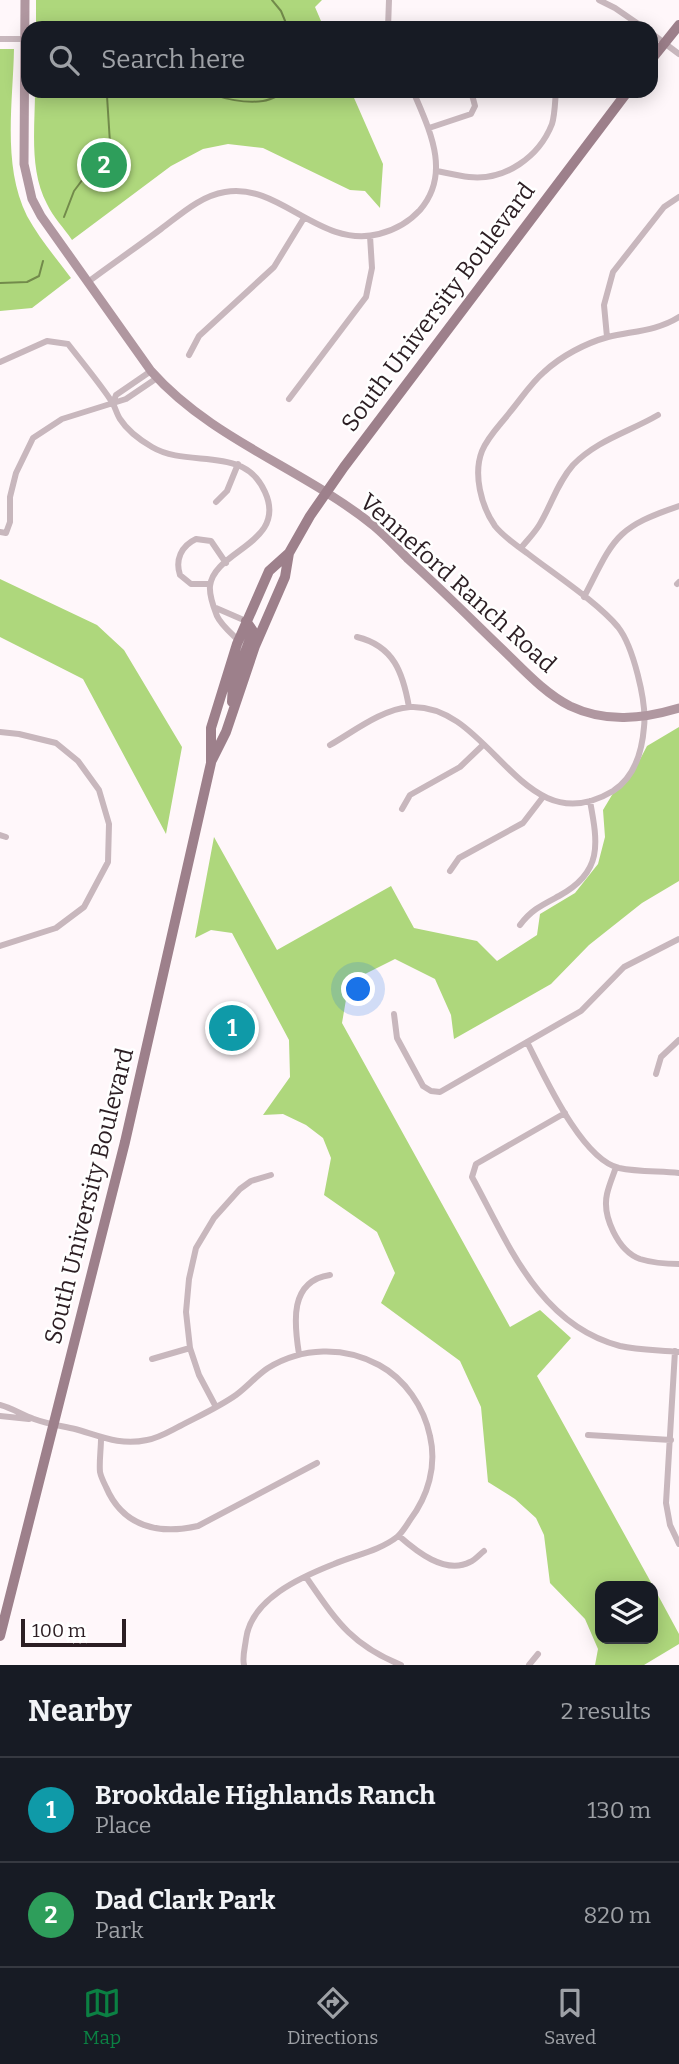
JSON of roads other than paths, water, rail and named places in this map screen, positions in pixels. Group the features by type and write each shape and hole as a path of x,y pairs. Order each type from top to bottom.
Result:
{"main road":[{"path":"658,51 679,25"},
{"name":"South University Boulevard","path":"0,1636 141,1076 211,763 211,729 246,621 269,571 289,553 326,493 623,98"},
{"name":"South University Boulevard","path":"211,763 226,732 256,646 285,577 289,553"},
{"path":"232,711 233,684 253,631 246,621"}],"street":[{"name":"Venneford Ranch Road","path":"25,0 25,21"},
{"path":"388,21 389,0"},
{"path":"599,0 634,21"},
{"path":"658,38 679,54"},
{"path":"0,40 21,39"},
{"name":"Venneford Ranch Road","path":"25,98 24,164 27,183 41,216 168,391 192,410 326,493 375,527 557,699 601,716 645,717 679,708"},
{"path":"88,282 197,203 219,194 239,191 255,194 340,234 370,236 396,228 416,215 430,194 437,171 434,144 416,98"},
{"path":"429,128 471,114 475,106 473,98"},
{"path":"437,171 470,178 494,176 522,163 540,147 553,122 555,98"},
{"path":"607,337 604,305 613,272 664,206 679,197"},
{"path":"189,355 199,336 274,267 304,218"},
{"path":"289,399 366,297 372,268 370,236"},
{"path":"330,745 383,715 410,707 447,715 461,723 524,784 543,797 566,804 590,801 615,790 635,769 643,742 645,717 627,641 617,626 584,597 496,527 483,502 478,476 482,451 490,437 544,372 579,348 607,337 655,329 679,317"},
{"path":"0,362 47,341 68,344 113,403 120,419 135,435 153,448 174,457 223,460 238,464 251,472 267,494 269,512 260,534 219,569 210,584 211,599 217,616 239,641"},
{"path":"0,532 6,533 10,522 10,497 16,473 33,439 62,419 126,399 154,374"},
{"path":"521,548 540,524 558,487 574,465 607,439 657,415"},
{"path":"216,502 227,491 238,464"},
{"path":"584,597 613,541 646,517 679,506"},
{"path":"210,584 191,584 180,575 178,560 184,548 196,540 211,541 226,563"},
{"path":"216,608 246,621"},
{"path":"357,637 375,642 395,662 405,684 410,707"},
{"path":"0,732 56,743 78,761 99,790 109,824 108,862 84,907 56,928 0,946"},
{"path":"402,808 410,795 460,767 483,745"},
{"path":"450,871 459,858 523,823 543,797"},
{"path":"520,925 529,912 569,890 588,871 595,857 597,839 590,801"},
{"path":"394,1014 397,1038 423,1086 440,1092 580,1011 624,967 679,939"},
{"path":"656,1074 661,1057 679,1040"},
{"path":"527,1042 565,1113 590,1149 616,1167 679,1173"},
{"path":"565,1113 476,1164 472,1177 536,1290 560,1315 590,1335 621,1346 677,1352 666,1503 670,1525 679,1544"},
{"path":"616,1167 606,1195 606,1219 620,1241 637,1258 679,1264"},
{"path":"216,1407 190,1349 186,1312 197,1248 214,1218 240,1189 251,1181 271,1175"},
{"path":"299,1354 295,1330 297,1302 306,1287 317,1277 330,1275"},
{"path":"152,1359 190,1349"},
{"path":"0,1416 33,1419 101,1439 128,1443 149,1440 216,1407 270,1367 299,1354 327,1351 358,1356 387,1370 400,1380 417,1403 430,1436 430,1477 419,1508 399,1536 368,1553 335,1563 272,1596 257,1613 247,1633 244,1665"},
{"path":"0,1405 15,1409 33,1419"},
{"path":"588,1434 671,1440"},
{"path":"101,1439 100,1473 112,1501 136,1523 164,1531 198,1526 317,1463"},
{"path":"399,1536 426,1557 453,1564 469,1563 484,1551"},
{"path":"306,1577 339,1625 362,1646 401,1665"},
{"path":"529,1665 538,1654"},
{"path":"376,1665 381,1657"}],"waterway":[{"path":"272,0 285,21"},
{"path":"64,217 74,191 110,143 107,98"},
{"path":"224,98 249,102 271,98"},
{"path":"0,283 27,282 39,276 43,261"}],"place":[{"name":"Dad Clark Park","path":"104,165"},
{"name":"Brookdale Highlands Ranch","path":"232,1028"}]}
